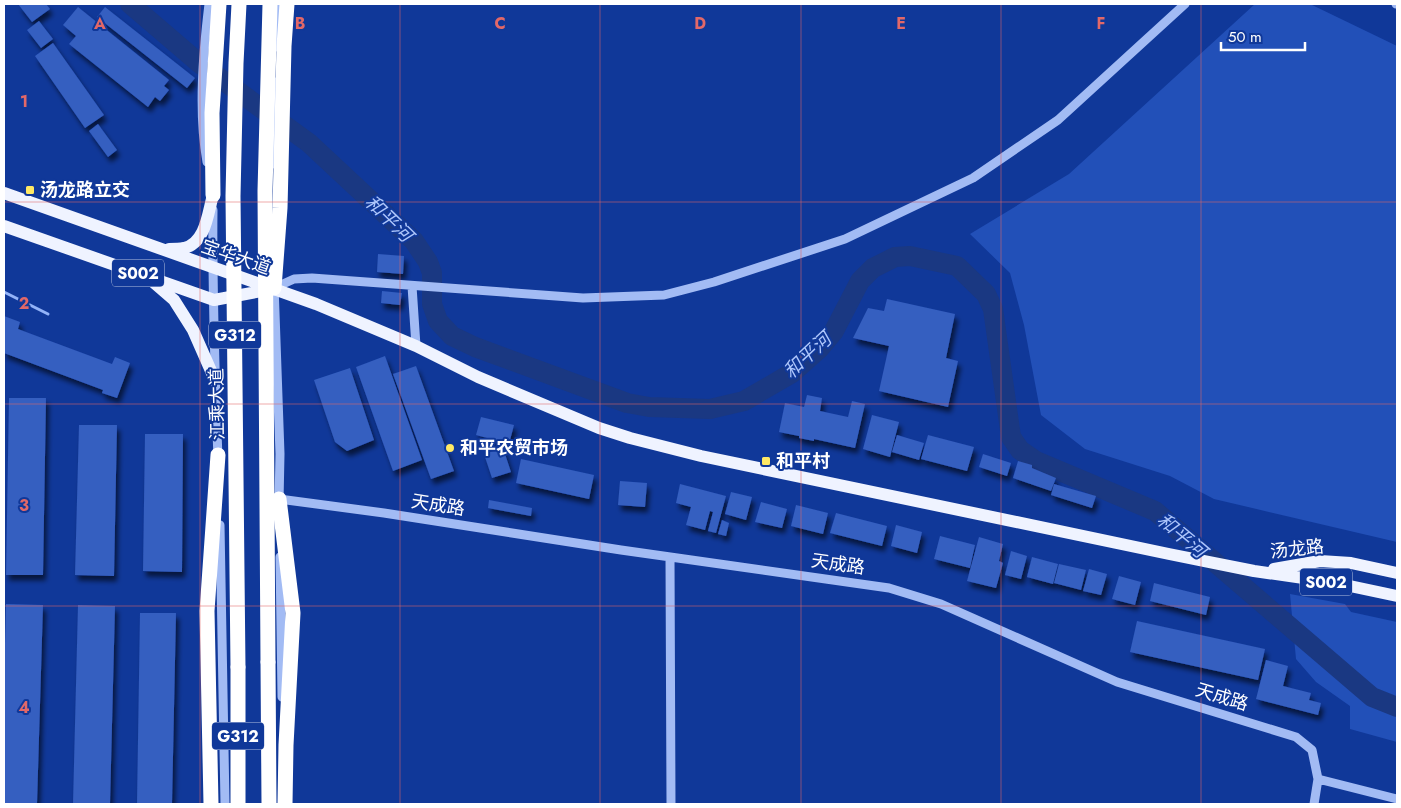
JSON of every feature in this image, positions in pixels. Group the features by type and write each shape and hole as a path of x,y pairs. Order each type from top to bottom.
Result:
{"highway":[{"path":"213,194 212,113 218,4"},
{"name":"江乘大道","path":"238,804 234,196 236,64 240,4"},
{"name":"G312","path":"269,804 266,192 270,4"},
{"path":"274,288 278,141 287,4"},
{"path":"210,804 208,611 218,455"},
{"path":"279,499 293,613 284,804"}],"main road":[{"name":"宝华大道","path":"4,193 274,288"},
{"path":"163,250 186,248 196,242 203,232 213,194"},
{"name":"S002","path":"4,226 214,300"},
{"path":"149,277 174,300 193,330 215,380"},
{"path":"274,288 416,346 478,377 599,428 653,445 1254,571"},
{"name":"宝华大道","path":"214,300 274,288"},
{"name":"汤龙路","path":"1254,571 1320,561 1351,563 1397,573"},
{"name":"汤龙路","path":"1254,571 1332,582 1397,596"}],"street":[{"path":"209,4 203,85 203,140 213,194"},
{"path":"225,4 213,194 212,267 225,804"},
{"path":"278,4 276,76 278,141"},
{"path":"284,804 279,499 280,454 274,288 294,279 312,278 583,298 664,295 714,282 845,239 973,178 1058,120 1185,4"},
{"path":"412,286 416,346"},
{"name":"天成路","path":"279,499 888,588 940,604 1117,682 1296,736 1312,750 1318,779 1314,804"},
{"path":"670,557 672,804"},
{"path":"1318,779 1397,799"}],"shaded area":[{"path":"1255,4 1310,4 1397,46 1397,542 1214,499 1170,476 1085,449 1041,415 1024,325 1010,273 970,234 1069,174"},
{"path":"1290,594 1345,604 1351,612 1397,622 1397,742 1350,729 1350,706 1316,682 1296,659"}],"building":[{"path":"18,4 46,4 50,9 32,22"},
{"path":"78,7 169,80 164,86 169,90 160,101 155,97 148,107 69,44 76,36 63,25"},
{"path":"105,7 195,78 187,88 97,17"},
{"path":"39,21 53,39 41,48 27,30"},
{"path":"53,43 104,115 85,128 35,56"},
{"path":"98,124 117,150 108,157 89,131"},
{"path":"378,254 404,256 403,274 377,272"},
{"path":"382,291 402,293 400,305 381,303"},
{"path":"887,299 955,314 946,358 958,361 948,407 879,391 889,346 853,338 868,308 884,311"},
{"path":"4,316 20,322 18,329 112,364 115,357 130,363 117,398 102,393 103,390 4,353"},
{"path":"385,356 422,460 393,471 356,367"},
{"path":"416,366 454,471 431,479 393,374"},
{"path":"350,368 374,440 347,451 335,442 314,380"},
{"path":"807,395 822,398 820,411 848,417 852,401 865,404 855,448 814,439 814,441 799,438 799,436 779,432 785,403 804,407"},
{"path":"9,398 46,398 43,575 6,575"},
{"path":"872,415 899,422 890,457 863,449"},
{"path":"481,417 514,425 509,444 476,435"},
{"path":"79,425 117,425 114,576 75,575"},
{"path":"145,434 183,434 182,572 143,571"},
{"path":"897,435 924,443 919,460 892,452"},
{"path":"928,435 974,447 967,471 921,459"},
{"path":"503,448 511,472 492,478 484,454"},
{"path":"983,454 1011,463 1007,476 979,467"},
{"path":"521,459 594,475 589,499 516,483"},
{"path":"1018,461 1032,465 1032,468 1056,478 1051,491 1013,478"},
{"path":"620,481 647,483 645,507 618,505"},
{"path":"680,484 726,496 716,533 708,531 713,512 710,511 705,530 686,525 691,507 676,503"},
{"path":"1054,484 1096,496 1092,508 1051,495"},
{"path":"731,492 752,497 746,520 725,514"},
{"path":"489,500 532,508 531,516 488,508"},
{"path":"761,502 787,509 782,528 755,522"},
{"path":"796,505 828,513 823,534 791,526"},
{"path":"836,513 887,526 882,546 830,533"},
{"path":"722,520 729,523 726,536 718,534"},
{"path":"896,525 922,532 917,553 891,546"},
{"path":"940,536 975,545 970,568 934,559"},
{"path":"979,537 1003,544 999,561 1003,563 996,588 967,581"},
{"path":"1011,551 1027,556 1021,579 1005,575"},
{"path":"1032,557 1058,564 1053,584 1027,577"},
{"path":"1059,564 1086,570 1081,590 1054,583"},
{"path":"1089,569 1107,574 1101,595 1083,591"},
{"path":"1119,576 1141,582 1135,605 1112,599"},
{"path":"1154,583 1210,597 1206,615 1150,601"},
{"path":"6,604 43,605 37,804 4,804"},
{"path":"78,605 115,606 110,804 73,804"},
{"path":"140,613 176,613 172,804 137,804"},
{"path":"1137,621 1265,649 1258,680 1130,652"},
{"path":"1266,660 1288,666 1283,686 1311,693 1309,700 1321,703 1318,715 1256,699"}],"waterway":[{"name":"和平河","path":"130,4 199,63 309,143 414,241 428,262 432,273 432,304 438,321 452,336 475,347 627,403 649,407 710,409 744,401 792,373 819,349 834,331 860,281 873,268 895,257 910,256 957,266 986,294 993,309 1011,437 1020,450 1036,461 1155,511 1372,697 1397,707"},
{"path":"4,292 48,314"}],"place":[{"name":"汤龙路立交","path":"30,190"},
{"name":"和平农贸市场","path":"450,448"},
{"name":"和平村","path":"766,461"}]}
